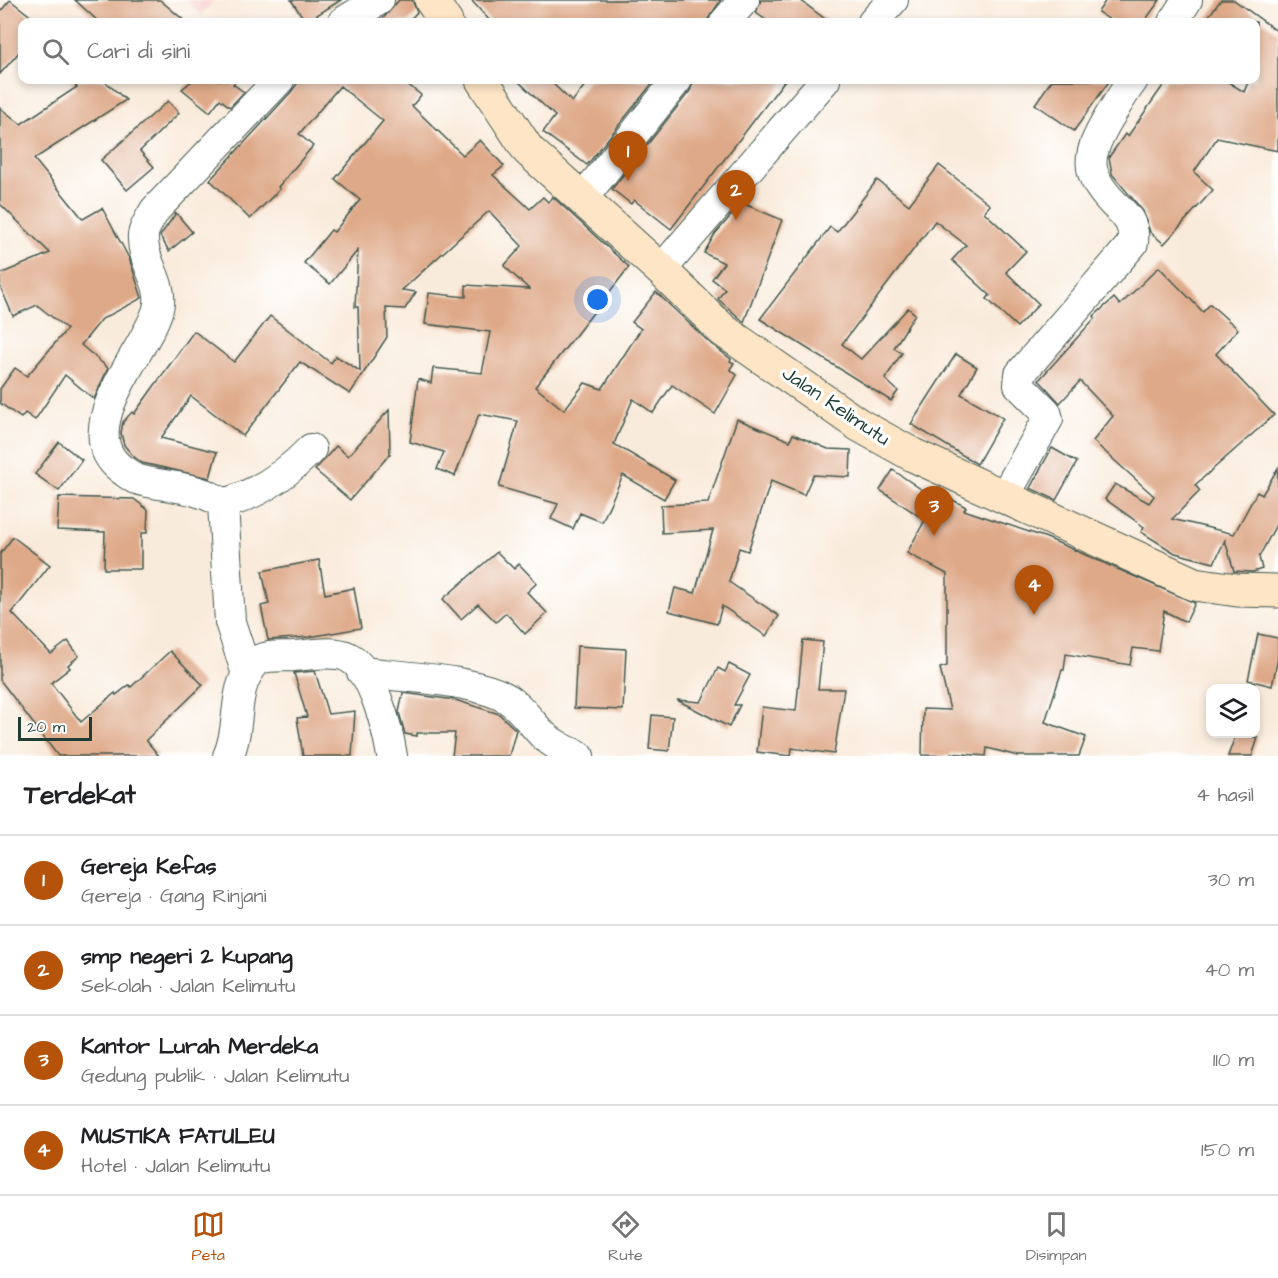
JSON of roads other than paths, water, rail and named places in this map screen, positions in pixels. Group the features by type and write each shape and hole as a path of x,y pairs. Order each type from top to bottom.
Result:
{"street":[{"path":"350,18 380,0"},
{"path":"431,0 443,18"},
{"path":"728,18 744,0"},
{"path":"877,18 893,0"},
{"path":"1176,18 1187,0"},
{"path":"248,674 230,622 223,504 212,495 133,478 111,460 104,447 105,419 116,389 158,310 161,294 145,258 143,233 155,210 275,84"},
{"name":"Jalan Kelimutu","path":"485,84 528,150 661,270 724,331 860,425 913,455 1194,584 1237,590 1278,591"},
{"path":"582,200 674,84"},
{"path":"661,270 822,84"},
{"path":"1004,497 1048,419 1046,412 1019,385 1020,374 1133,243 1132,223 1098,184 1092,173 1090,158 1094,143 1131,84"},
{"path":"223,504 244,498 269,484 291,470 311,449"},
{"path":"228,756 241,688 255,662 265,658 326,655 348,657 358,664 387,729 392,756"},
{"path":"363,672 460,684 494,692 520,707 541,733 559,748 579,756"}],"place":[{"name":"Gereja Kefas","path":"628,181"},
{"name":"smp negeri 2 kupang","path":"736,220"},
{"name":"Kantor Lurah Merdeka","path":"934,536"},
{"name":"MUSTIKA FATULEU","path":"1034,615"}]}
